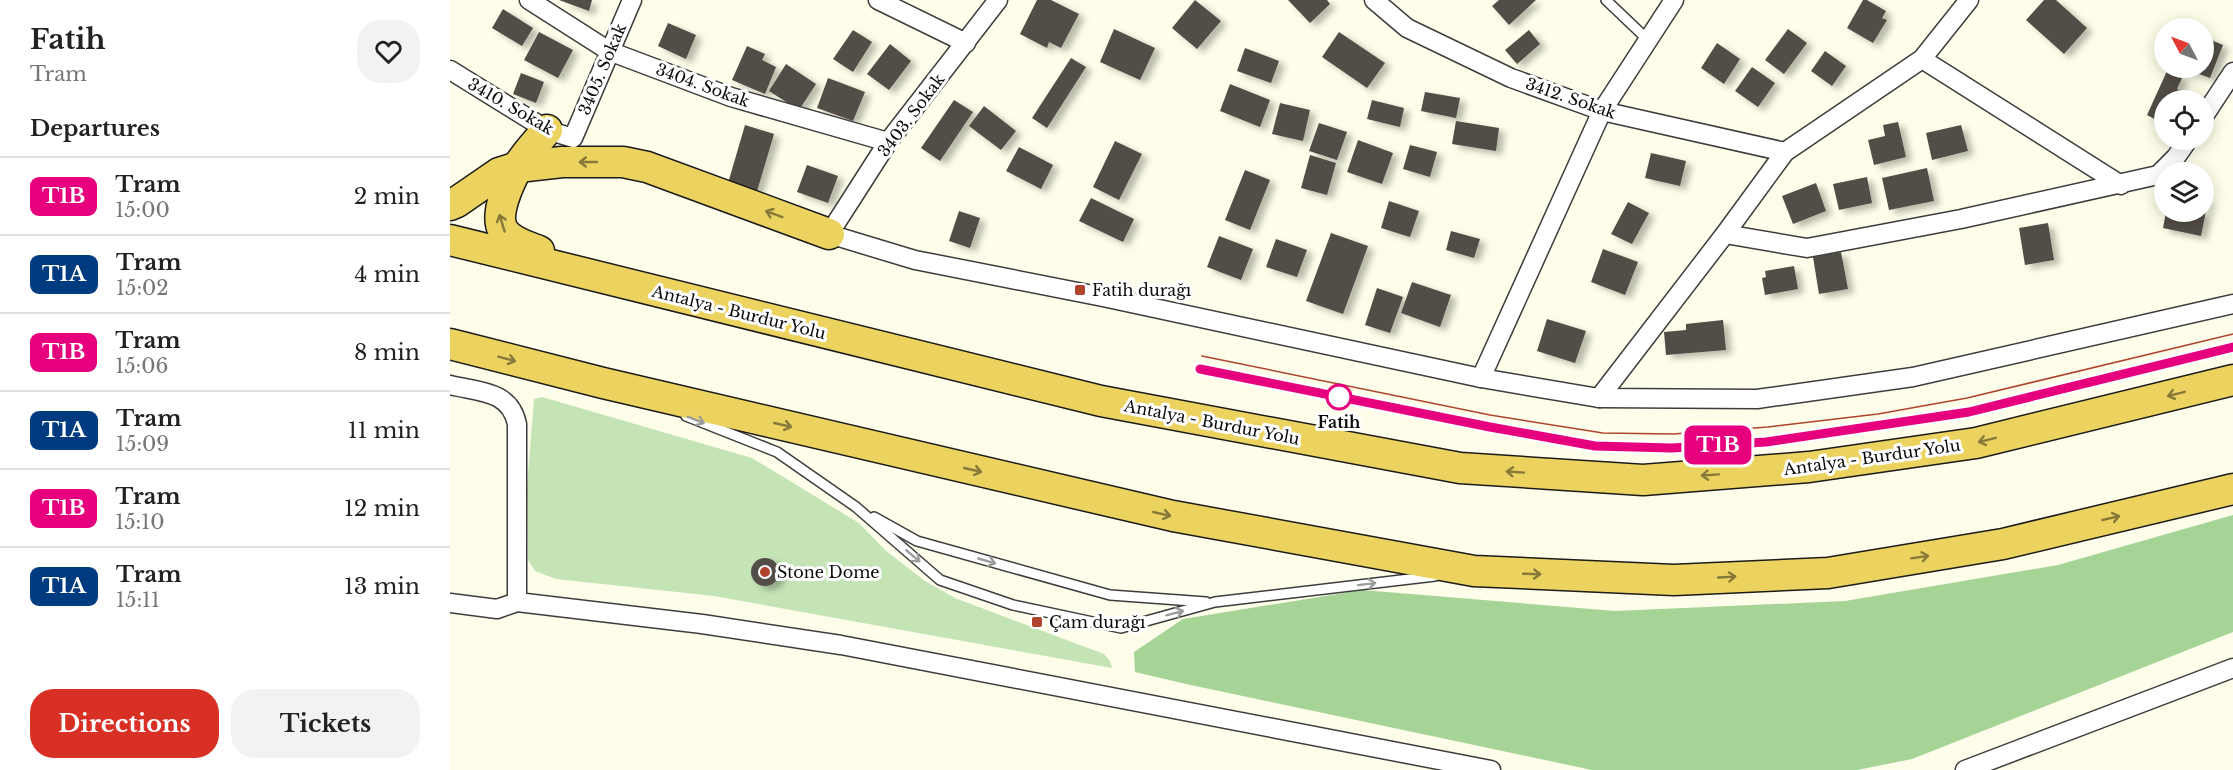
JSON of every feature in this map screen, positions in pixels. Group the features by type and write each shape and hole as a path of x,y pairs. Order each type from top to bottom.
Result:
{"highway":[{"path":"560,134 518,167 500,211 500,221 504,231 518,243 626,285"},
{"path":"450,204 458,202 499,173 518,167 562,162 623,162 647,167 829,234"},
{"name":"Antalya - Burdur Yolu","path":"450,240 1112,403 1460,468 1643,480 1809,467 1976,443 2233,380"},
{"path":"450,344 603,383 1173,516 1474,572 1674,580 1828,573 2003,544 2233,489"}],"street":[{"name":"3404. Sokak","path":"529,0 609,51 731,97 888,142"},
{"name":"3405. Sokak","path":"560,134 609,51 632,0"},
{"path":"878,0 966,42"},
{"name":"3403. Sokak","path":"829,234 888,142 998,0"},
{"name":"3412. Sokak","path":"1374,0 1407,28 1511,78 1602,111 1785,152"},
{"path":"1481,378 1602,111 1674,0"},
{"path":"1599,398 1785,152 1922,59 1969,0"},
{"path":"1922,59 2121,184"},
{"name":"3410. Sokak","path":"450,70 560,134"},
{"path":"2214,101 2233,72"},
{"path":"1725,234 1807,248 1961,219 2158,175 2181,150"},
{"path":"829,234 915,260 1103,297 1481,378 1599,398 1757,399 1913,377 2233,304"},
{"path":"450,386 498,396 511,406 515,414 517,424 517,602"},
{"path":"450,603 497,609 517,602 702,624 841,645 1491,770"},
{"path":"1965,770 2233,668"}],"lane":[{"path":"1606,0 1648,40"},
{"path":"603,383 668,409"},
{"path":"679,413 777,452 856,507 917,542 1104,594 1215,602"},
{"path":"856,507 940,580 1014,605 1121,628 1215,602 1474,572"}],"green space":[{"path":"542,397 752,458 859,523 885,550 925,581 955,598 1104,654 1112,668 714,596 556,579 535,571 528,560 527,487 534,399"},
{"path":"2233,515 2233,632 1912,759 1857,770 1592,770 1135,672 1134,652 1183,619 1362,590 1615,611 1845,601 2058,565"}],"building":[{"path":"559,0 592,0 589,11"},
{"path":"1037,0 1051,0 1079,14 1061,48 1049,42 1047,48 1020,34"},
{"path":"1195,0 1221,21 1197,49 1172,28"},
{"path":"1288,0 1327,0 1330,4 1310,23"},
{"path":"1499,0 1536,0 1509,25 1492,6"},
{"path":"1863,0 1886,11 1882,18 1887,20 1873,43 1847,28"},
{"path":"2044,0 2056,0 2087,28 2064,54 2026,20"},
{"path":"503,9 533,28 522,46 492,28"},
{"path":"668,23 696,35 686,59 658,46"},
{"path":"1114,29 1155,48 1140,80 1100,62"},
{"path":"1788,29 1807,43 1784,74 1765,60"},
{"path":"853,30 872,42 853,72 833,59"},
{"path":"1529,30 1540,44 1517,64 1505,50"},
{"path":"539,32 573,50 558,78 524,60"},
{"path":"1339,32 1385,63 1367,88 1322,57"},
{"path":"2214,41 2223,45 2214,68"},
{"path":"1717,43 1740,59 1724,84 1701,68"},
{"path":"890,44 911,61 889,90 867,74"},
{"path":"747,46 765,54 762,60 776,67 765,94 732,80"},
{"path":"1245,48 1279,61 1271,83 1237,71"},
{"path":"1825,51 1846,66 1832,86 1811,71"},
{"path":"1071,58 1086,67 1047,128 1032,118"},
{"path":"786,64 816,84 799,110 769,91"},
{"path":"1752,67 1775,83 1758,107 1735,91"},
{"path":"521,73 544,82 536,103 513,94"},
{"path":"828,78 865,92 853,121 817,108"},
{"path":"2164,78 2182,78 2177,89 2179,90 2158,90"},
{"path":"1230,84 1270,100 1260,127 1220,111"},
{"path":"1425,92 1460,98 1456,118 1421,111"},
{"path":"954,100 973,112 940,161 921,148"},
{"path":"1372,100 1404,108 1400,127 1367,119"},
{"path":"2154,100 2154,119 2147,115"},
{"path":"1280,103 1310,110 1303,141 1272,134"},
{"path":"984,106 1016,131 1001,150 969,126"},
{"path":"1456,121 1499,128 1496,151 1452,144"},
{"path":"1898,122 1906,157 1874,165 1868,140 1885,136 1883,125"},
{"path":"1319,123 1347,132 1337,160 1309,151"},
{"path":"745,125 774,134 755,198 726,190"},
{"path":"1961,125 1968,151 1932,160 1926,133"},
{"path":"1358,140 1393,153 1382,184 1347,172"},
{"path":"1115,141 1142,154 1119,200 1093,187"},
{"path":"1410,145 1437,152 1430,177 1403,169"},
{"path":"1019,147 1053,165 1041,189 1006,171"},
{"path":"1651,153 1686,161 1680,186 1645,178"},
{"path":"1310,155 1336,163 1327,195 1301,188"},
{"path":"807,165 838,176 828,203 797,192"},
{"path":"1927,168 1934,201 1889,210 1882,178"},
{"path":"1245,170 1270,180 1250,230 1225,220"},
{"path":"1867,177 1872,203 1839,210 1833,184"},
{"path":"1816,183 1826,211 1793,224 1782,196"},
{"path":"1091,198 1134,219 1123,242 1079,221"},
{"path":"1389,201 1419,211 1410,237 1381,228"},
{"path":"1628,202 1649,213 1632,244 1611,234"},
{"path":"959,211 980,218 970,248 949,241"},
{"path":"2164,222 2204,222 2201,236 2163,228"},
{"path":"2048,223 2054,260 2025,265 2019,228"},
{"path":"1451,231 1480,239 1474,258 1446,250"},
{"path":"1331,233 1368,246 1343,314 1306,301"},
{"path":"1219,236 1253,249 1241,280 1207,267"},
{"path":"1276,239 1307,250 1297,277 1266,267"},
{"path":"1603,249 1638,262 1625,295 1591,282"},
{"path":"1841,252 1848,289 1819,294 1813,257"},
{"path":"1794,266 1798,289 1765,295 1762,278 1766,277 1765,271"},
{"path":"1412,282 1451,295 1440,327 1401,313"},
{"path":"1377,288 1403,297 1390,333 1365,325"},
{"path":"1547,319 1586,331 1575,363 1537,351"},
{"path":"1723,320 1726,350 1666,355 1664,332 1686,330 1686,324"},
{"name":"Stone Dome","path":"765,558 775,562 779,572 775,582 765,586 755,582 751,572 755,562"}],"tram line":[{"path":"1202,356 1490,415 1603,433 1673,434 1768,427 1878,414 1967,398 2233,334"},
{"path":"1200,369 1490,427 1595,445 1672,448 1766,442 1969,412 2233,347"},
{"name":"T1B","path":"1200,369 1595,446 1672,448 1766,442 1969,412 2233,347"}],"place":[{"name":"Fatih durağı","path":"1080,290"},
{"name":"Fatih","path":"1339,397"},
{"name":"Stone Dome","path":"765,572"},
{"name":"Çam durağı","path":"1037,622"}]}
